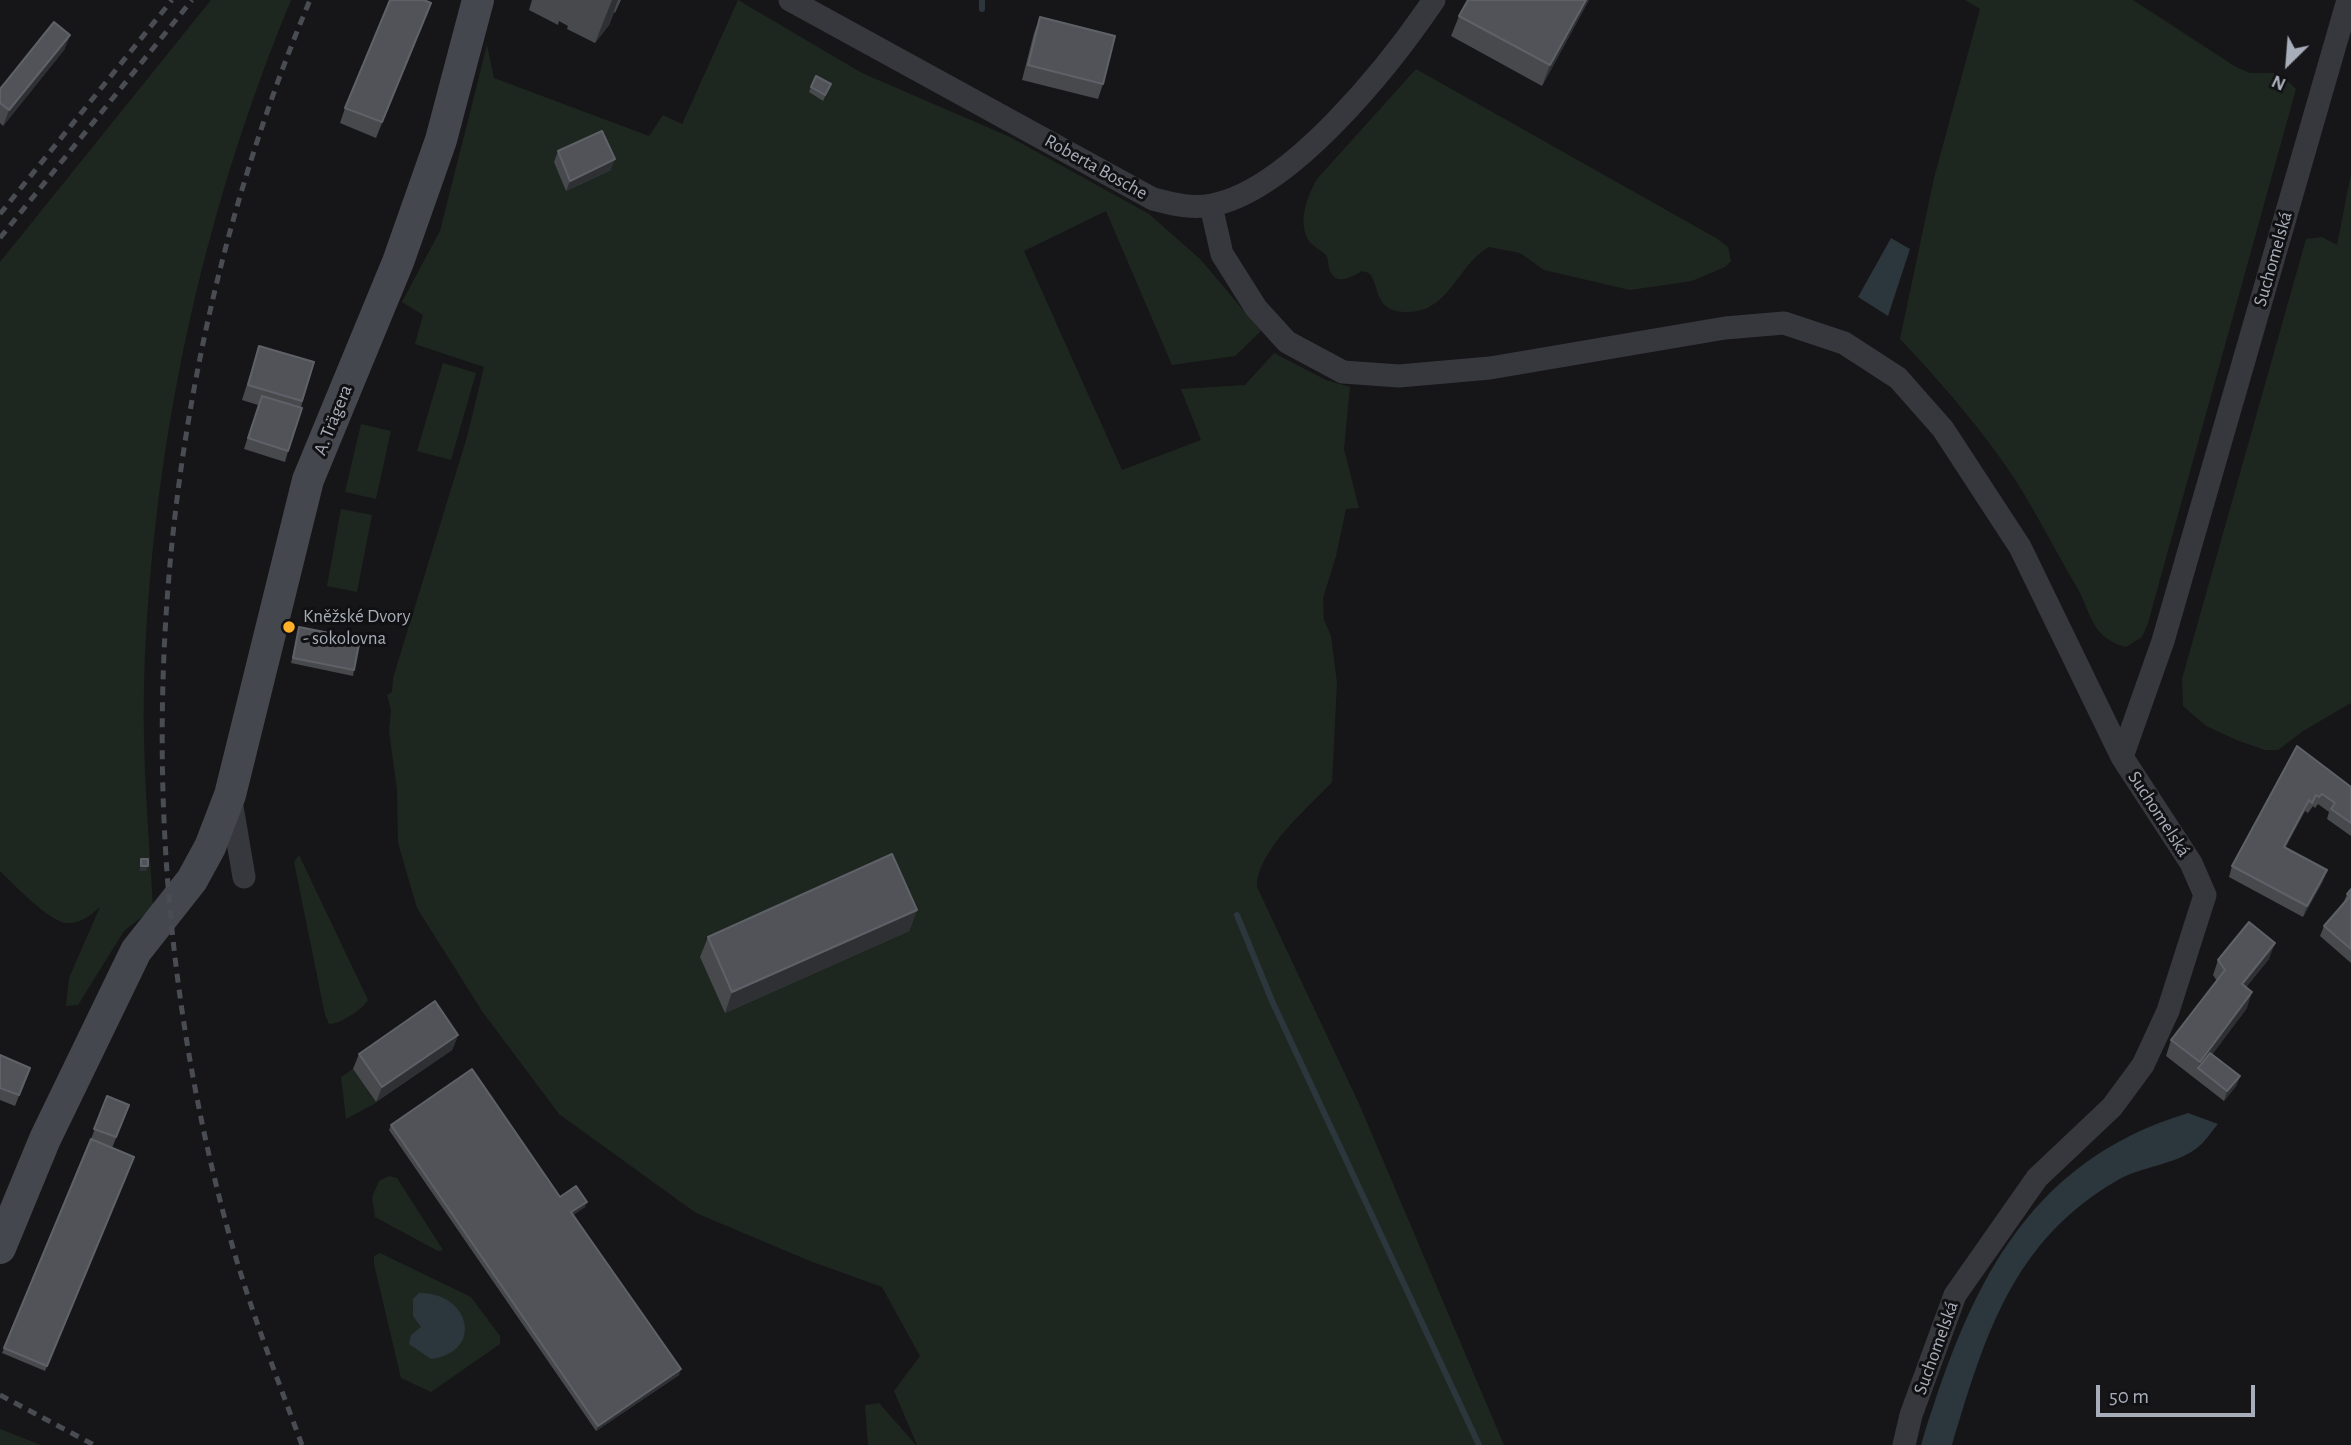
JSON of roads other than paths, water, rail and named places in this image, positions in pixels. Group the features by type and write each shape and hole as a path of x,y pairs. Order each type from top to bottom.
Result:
{"street":[{"name":"A. Trägera","path":"0,1248 45,1139 136,951 192,880 210,847 230,795 308,481 398,262 441,140 478,0"},
{"name":"Roberta Bosche","path":"790,0 1153,199 1181,207 1211,206 1256,187 1323,133 1387,66 1434,0"},
{"name":"Suchomelská","path":"1904,1445 1911,1415 1955,1295 2037,1178 2112,1107 2143,1065 2168,1011 2189,954 2205,895 2191,863 2122,757 2163,641 2348,0"},
{"path":"1211,206 1222,254 1256,309 1287,342 1343,372 1399,376 1490,368 1725,328 1784,323 1844,343 1898,378 1943,429 2020,547 2122,757"},
{"path":"230,795 244,877"}],"waterway":[{"path":"982,0 982,9"},
{"path":"1237,915 1272,1001 1479,1445"}],"railway":[{"path":"0,214 172,0"},
{"path":"0,238 192,0"},
{"path":"302,1445 237,1261 194,1081 171,925 162,768 166,610 183,454 213,299 255,148 310,0"},
{"path":"0,1395 94,1445"}],"place":[{"name":"Kněžské Dvory - sokolovna","path":"289,627"}]}
